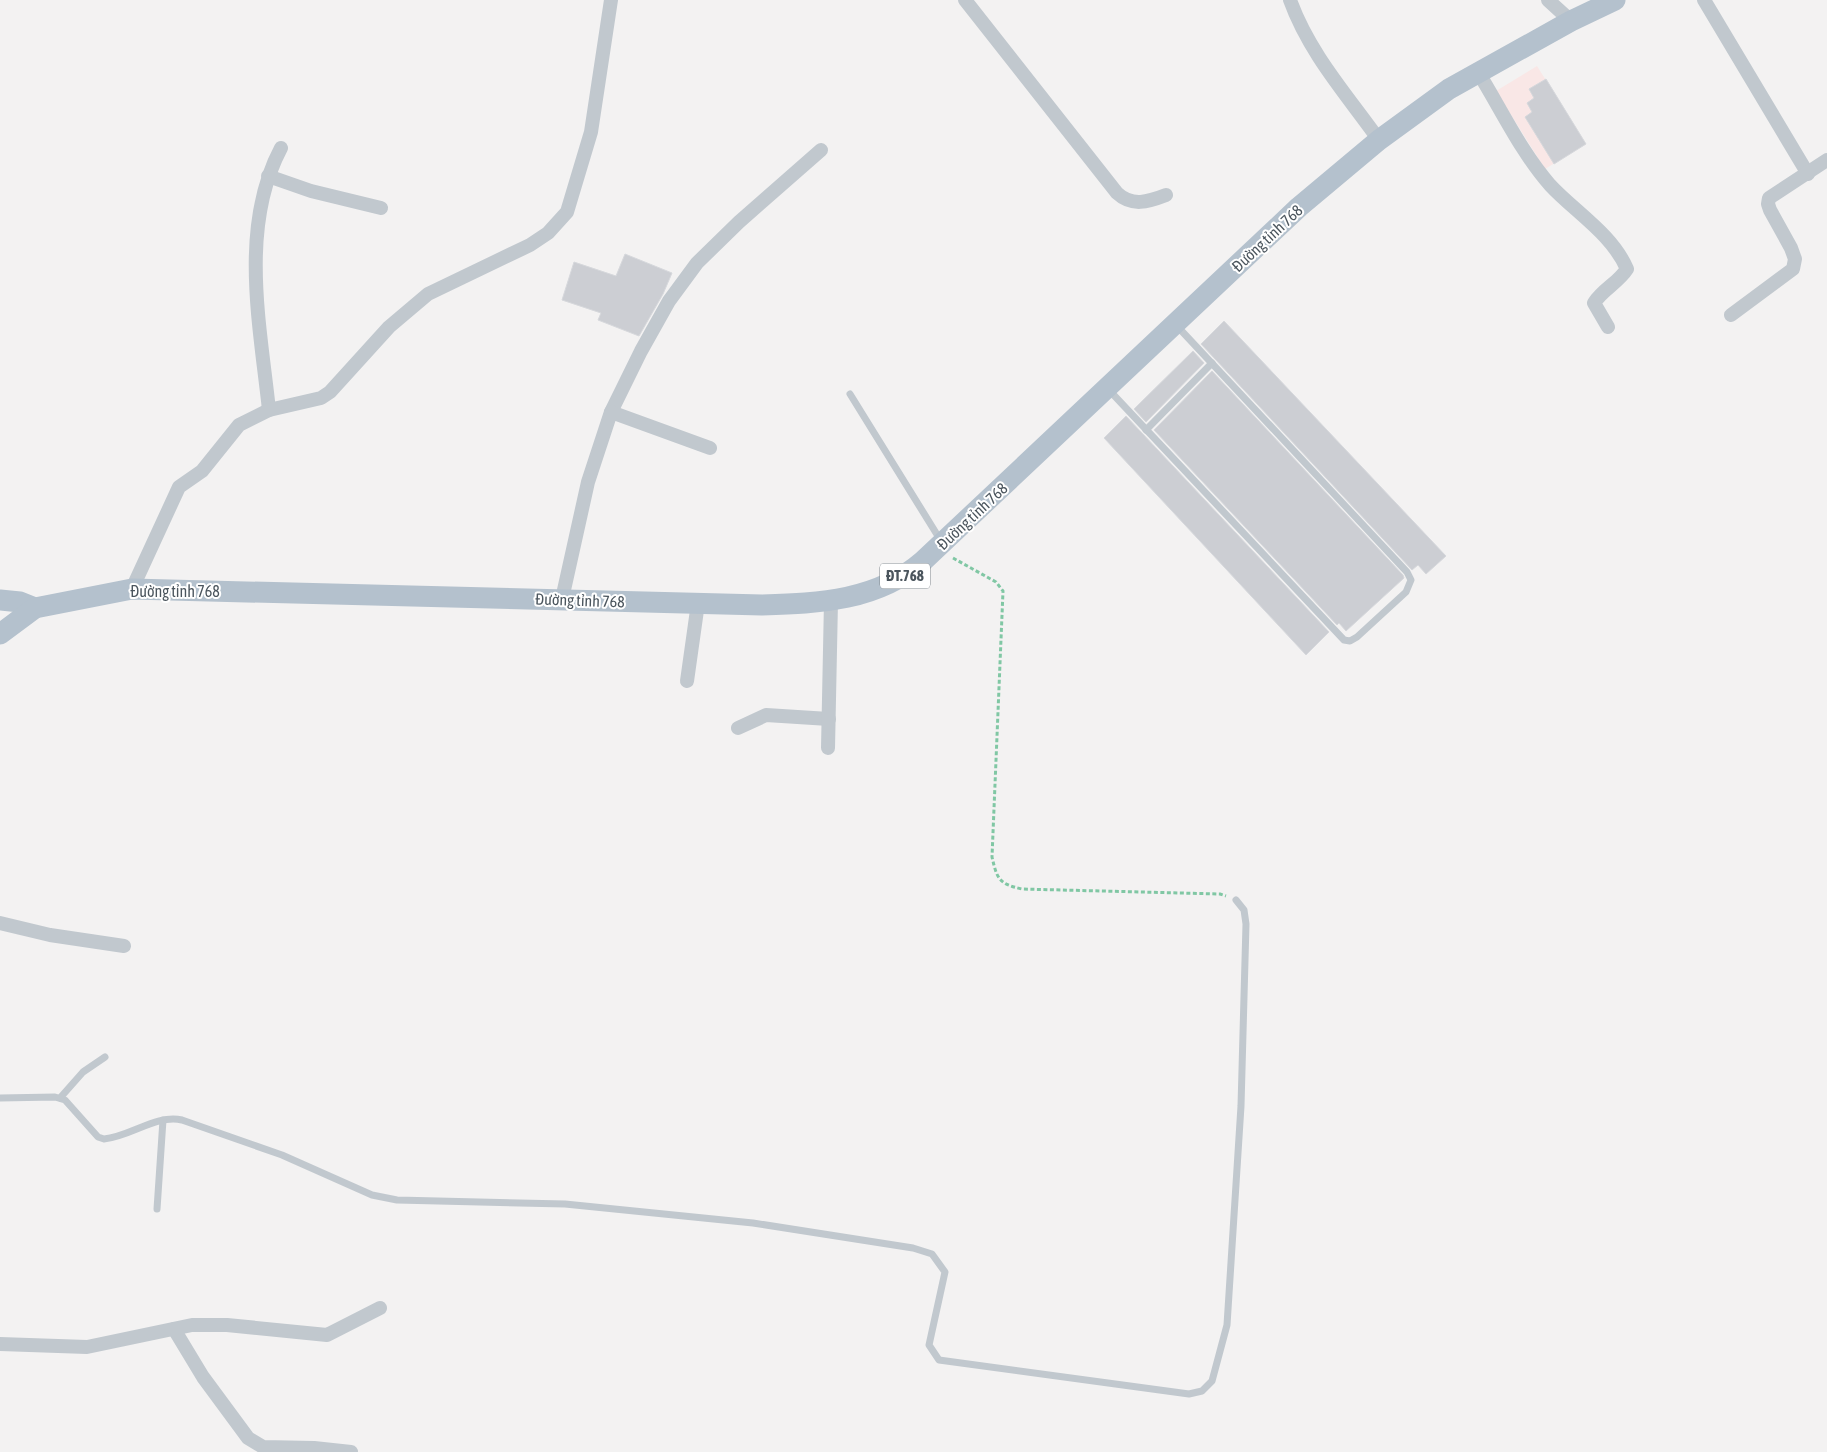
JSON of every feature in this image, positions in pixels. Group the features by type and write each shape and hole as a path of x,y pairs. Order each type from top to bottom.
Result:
{"main road":[{"name":"Đường tỉnh 768","path":"0,634 35,608 132,589 762,605 831,601 880,588 908,575 1299,207 1379,140 1412,114 1478,72 1571,21 1615,0"},
{"name":"ĐT.768","path":"0,600 20,602 35,608"}],"street":[{"path":"132,589 179,487 202,471 239,425 269,410 321,398 330,392 389,327 428,294 530,244 548,233 567,212 591,132 612,0"},
{"path":"965,0 1117,193 1127,201 1135,202 1147,202 1166,195"},
{"path":"1290,0 1298,21 1314,52 1379,140"},
{"path":"1548,0 1571,21"},
{"path":"1704,0 1808,174"},
{"path":"1478,72 1542,175 1590,222 1623,258 1627,269 1620,280 1600,294 1594,303 1608,326"},
{"path":"269,410 256,286 263,189 282,148"},
{"path":"562,599 588,482 611,412 641,350 670,301 696,263 739,222 821,150"},
{"path":"1731,315 1792,269 1794,259 1791,248 1768,204 1769,198 1827,160"},
{"path":"268,176 319,193 380,208"},
{"path":"611,412 710,448"},
{"path":"828,748 831,601"},
{"path":"687,681 698,603"},
{"path":"738,728 766,715 829,719"},
{"path":"0,923 50,935 124,946"},
{"path":"0,1344 87,1347 192,1325 226,1326 327,1335 380,1308"},
{"path":"174,1329 203,1377 248,1438 262,1447 314,1448 351,1452"}],"lane":[{"path":"1107,388 1344,640 1350,641 1357,637 1406,592 1411,580 1407,572 1175,324"},
{"path":"1146,430 1212,364"},
{"path":"850,394 940,546"},
{"path":"0,1098 55,1096 65,1100 98,1137 104,1139 173,1118 282,1155 372,1195 392,1199 565,1204 753,1223 913,1248 932,1254 945,1272 929,1345 939,1360 1189,1394 1202,1391 1212,1381 1227,1325 1242,1106 1246,924 1244,910 1236,900"},
{"path":"60,1098 84,1072 105,1057"},
{"path":"157,1209 163,1120"}],"path":[{"path":"940,546 996,582 1003,590 992,857 996,874 1005,885 1022,889 1220,894 1236,900"}],"shaded area":[{"path":"1537,66 1586,144 1545,169 1496,91"}],"building":[{"path":"1546,79 1586,144 1554,164 1525,117 1532,112 1527,103 1534,98 1529,89"},
{"path":"625,254 672,273 663,294 639,336 598,320 601,313 562,300 574,262 616,276"},
{"path":"1224,321 1446,556 1426,574 1418,565 1412,570 1201,344"},
{"path":"1193,351 1204,363 1146,422 1134,409"},
{"path":"1212,371 1403,575 1404,578 1346,631 1339,623 1337,625 1154,430"},
{"path":"1126,416 1329,632 1306,655 1104,438"}]}
